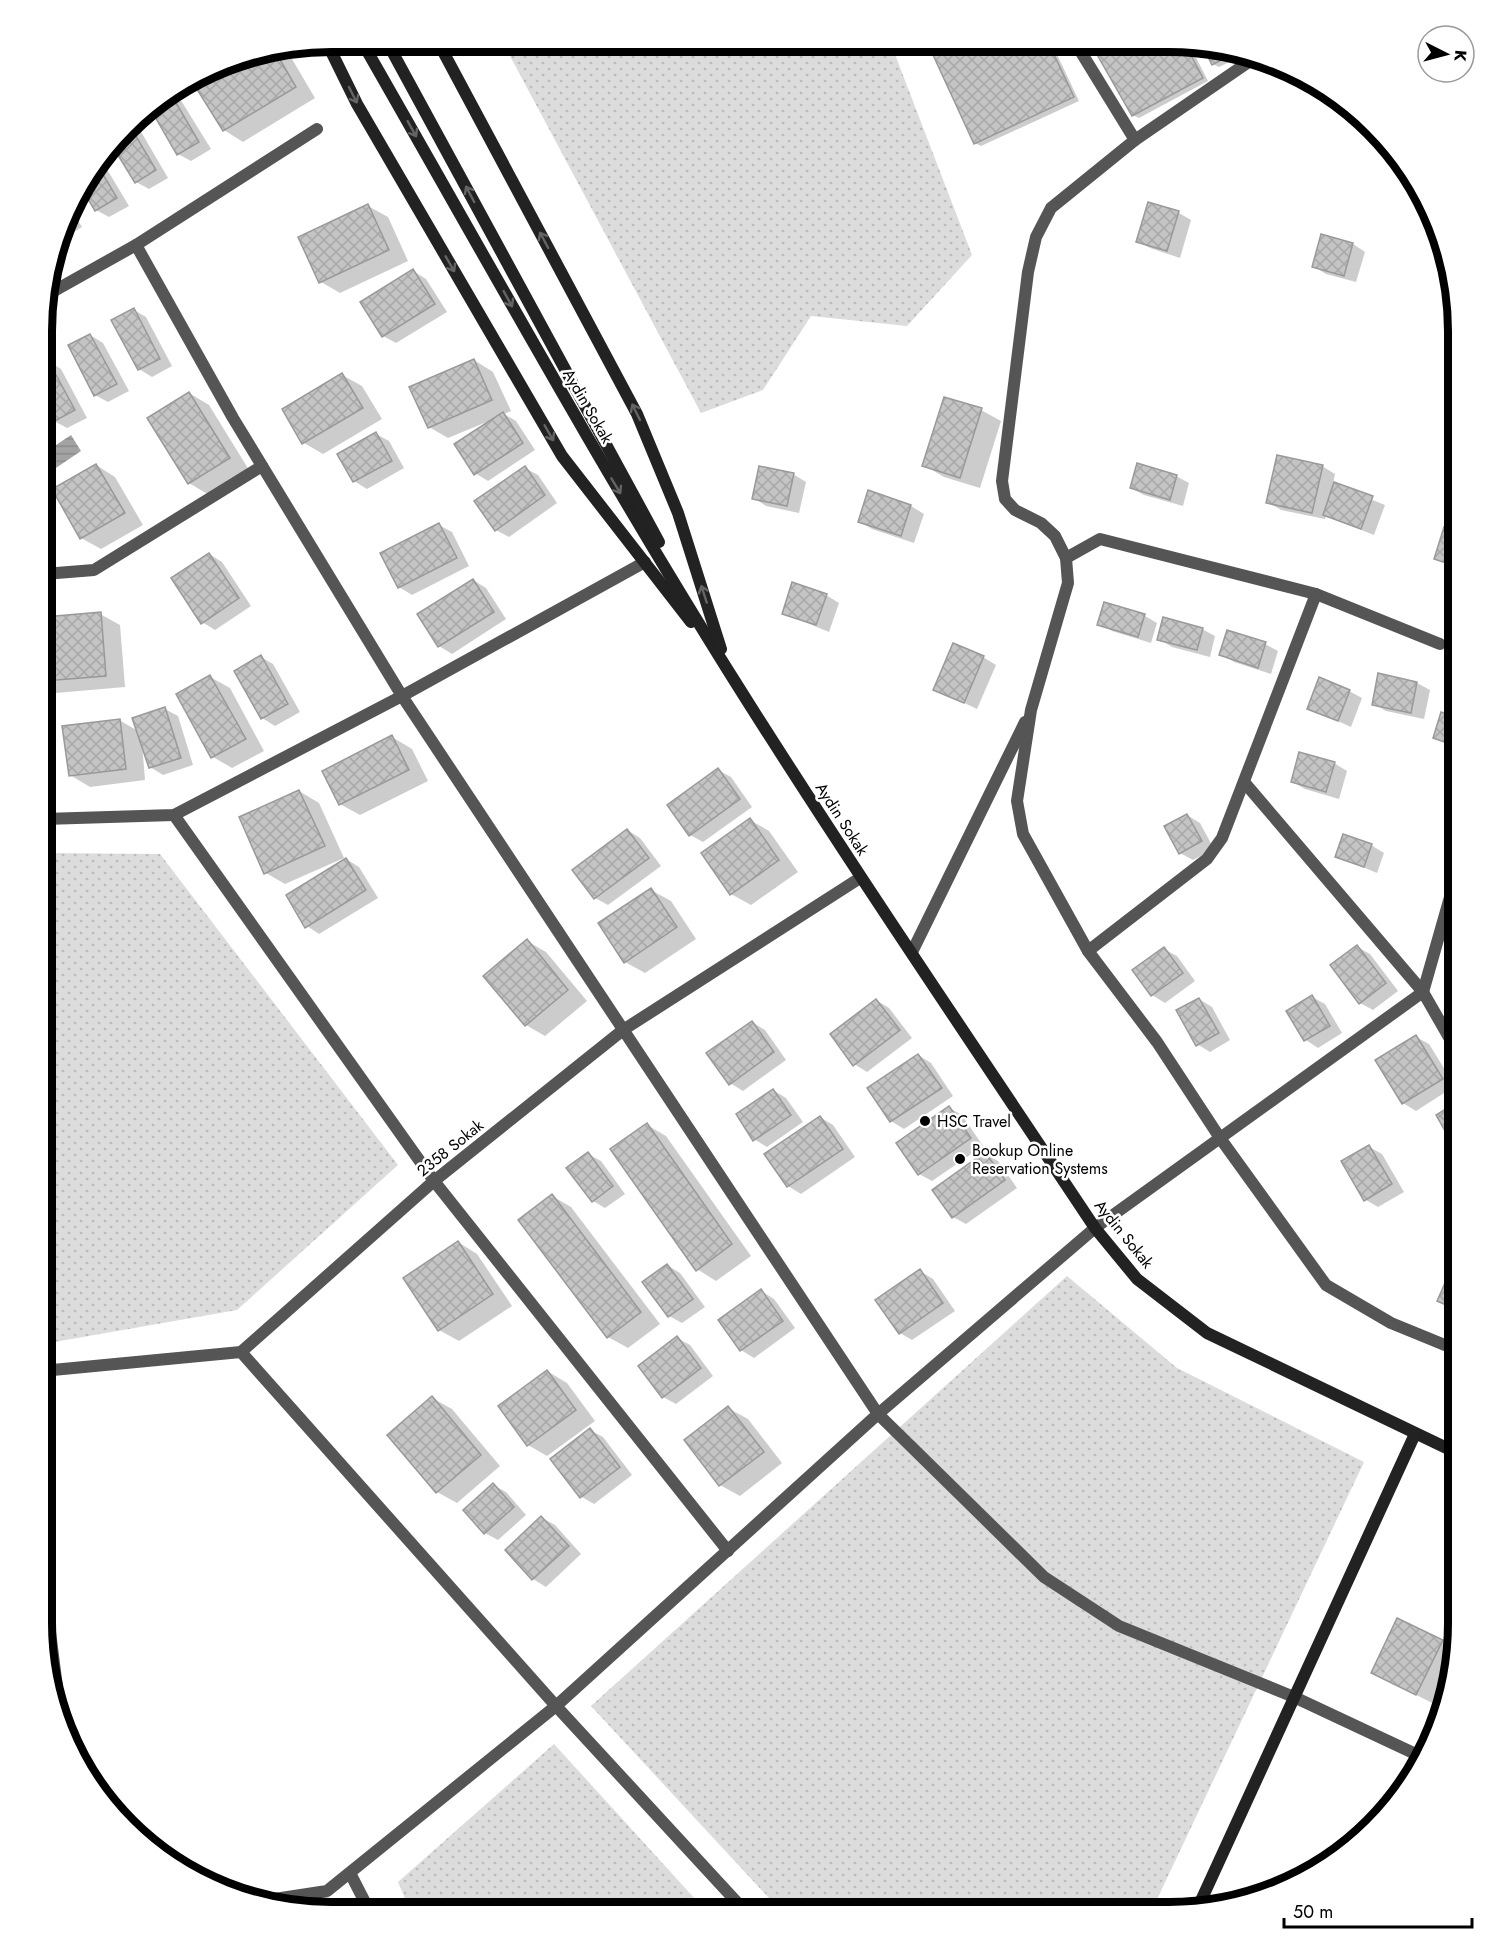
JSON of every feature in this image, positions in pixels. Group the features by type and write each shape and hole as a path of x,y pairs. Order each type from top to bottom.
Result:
{"street":[{"path":"331,52 357,104 562,456 728,670"},
{"name":"Aydin Sokak","path":"368,52 568,407 728,670 860,878 912,952 1095,1228 1137,1279 1207,1333 1448,1449"},
{"path":"392,52 728,670"},
{"path":"443,52 637,414 678,513 728,670"},
{"path":"1081,52 1135,140"},
{"path":"1246,64 1135,140 1051,208 1036,237 1028,272 1002,481 1005,498 1015,510 1041,523 1055,536 1066,558 1068,583 1031,710 1017,801 1023,834 1088,951 1157,1042 1220,1138 1326,1285 1391,1323 1448,1346"},
{"path":"56,290 136,245 317,129"},
{"path":"136,245 262,466 402,696 878,1414 1044,1577 1119,1626 1294,1697 1415,1754"},
{"path":"53,573 93,570 262,466"},
{"path":"1066,558 1100,539 1316,594 1440,644"},
{"path":"53,819 174,815 402,696 645,562"},
{"path":"1088,951 1207,859 1222,838 1316,594"},
{"path":"912,952 1031,710"},
{"path":"1244,782 1423,992 1448,1036"},
{"path":"174,815 434,1181 728,1551"},
{"name":"2358 Sokak","path":"241,1352 434,1181 623,1030 860,878"},
{"path":"285,1897 327,1891 350,1873 556,1706 878,1414 1095,1228 1423,992 1448,903"},
{"path":"53,1370 241,1352 556,1706 737,1902"},
{"path":"1203,1899 1415,1434"},
{"path":"350,1873 365,1902"}],"shaded area":[{"path":"508,52 789,52 790,54 794,52 894,52 972,255 907,326 811,316 763,390 701,413"},
{"path":"71,435 81,451 53,470 53,447"},
{"path":"53,853 160,854 398,1165 237,1310 53,1342"},
{"path":"1067,1276 1177,1368 1364,1462 1156,1902 773,1902 591,1706"},
{"path":"554,1744 698,1902 407,1902 398,1882"}],"building":[{"path":"932,52 1053,52 1074,97 974,144"},
{"path":"1096,52 1190,53 1203,78 1132,116"},
{"path":"1207,55 1225,58 1212,65"},
{"path":"279,58 296,87 223,131 196,88 242,67"},
{"path":"175,101 199,142 177,155 155,116"},
{"path":"134,134 156,170 135,183 117,154"},
{"path":"102,173 117,198 95,211 87,197"},
{"path":"1148,202 1179,211 1167,251 1136,242"},
{"path":"368,204 389,250 319,283 298,237"},
{"path":"1321,234 1353,243 1344,276 1312,267"},
{"path":"413,269 435,304 382,337 360,302"},
{"path":"134,308 160,359 138,370 111,320"},
{"path":"90,334 117,384 94,396 68,345"},
{"path":"474,359 492,400 428,428 409,387"},
{"path":"53,369 75,410 53,422"},
{"path":"342,373 363,408 302,444 282,409"},
{"path":"189,392 230,458 188,484 147,418"},
{"path":"944,397 982,408 960,478 922,466"},
{"path":"503,412 523,443 474,475 454,444"},
{"path":"376,432 392,461 353,482 337,454"},
{"path":"1277,455 1323,465 1312,513 1266,503"},
{"path":"1137,463 1177,475 1170,500 1130,488"},
{"path":"96,464 125,513 80,539 53,488"},
{"path":"525,466 545,495 495,531 474,501"},
{"path":"759,466 794,473 787,506 752,499"},
{"path":"1334,482 1373,496 1361,529 1323,515"},
{"path":"868,490 911,505 901,536 858,522"},
{"path":"439,523 457,558 398,588 380,553"},
{"path":"1444,527 1448,528 1448,564 1434,559"},
{"path":"209,553 239,598 201,624 171,578"},
{"path":"473,579 494,612 438,647 417,614"},
{"path":"792,582 827,594 816,625 782,614"},
{"path":"1104,602 1145,614 1138,637 1097,625"},
{"path":"101,612 106,676 53,680 53,616"},
{"path":"1163,617 1203,628 1197,650 1157,640"},
{"path":"1227,630 1266,642 1258,668 1219,655"},
{"path":"953,643 984,656 964,703 933,690"},
{"path":"261,655 288,704 261,719 234,671"},
{"path":"1378,673 1417,682 1411,713 1372,705"},
{"path":"210,675 246,739 211,758 176,694"},
{"path":"1319,677 1350,690 1338,721 1307,709"},
{"path":"165,707 181,758 149,768 132,718"},
{"path":"1441,712 1448,714 1448,743 1433,738"},
{"path":"120,719 126,769 69,776 62,726"},
{"path":"392,735 409,770 339,805 322,771"},
{"path":"1299,752 1335,762 1326,792 1291,782"},
{"path":"718,768 740,799 689,836 667,805"},
{"path":"299,790 325,846 264,874 239,817"},
{"path":"1187,814 1202,841 1179,854 1164,826"},
{"path":"750,818 779,860 730,895 701,853"},
{"path":"627,829 649,858 594,899 572,870"},
{"path":"1343,834 1372,844 1364,867 1335,857"},
{"path":"346,858 366,890 305,928 286,895"},
{"path":"651,888 677,927 624,963 598,923"},
{"path":"527,939 568,990 525,1026 483,976"},
{"path":"1357,945 1386,983 1359,1004 1330,965"},
{"path":"1164,947 1183,973 1151,996 1132,970"},
{"path":"1312,995 1330,1026 1304,1041 1286,1011"},
{"path":"1199,998 1219,1033 1196,1046 1176,1010"},
{"path":"876,999 900,1030 853,1066 830,1034"},
{"path":"752,1021 774,1052 729,1085 706,1053"},
{"path":"1416,1035 1443,1079 1402,1104 1375,1060"},
{"path":"918,1054 942,1088 890,1122 867,1088"},
{"path":"773,1089 791,1115 753,1141 736,1114"},
{"path":"949,1106 971,1138 918,1175 896,1143"},
{"path":"1448,1108 1448,1136 1436,1115"},
{"path":"820,1116 843,1149 787,1187 764,1154"},
{"path":"647,1123 732,1244 696,1271 610,1149"},
{"path":"1369,1145 1392,1184 1364,1201 1341,1161"},
{"path":"588,1152 613,1186 592,1202 566,1168"},
{"path":"985,1152 1005,1180 952,1218 932,1190"},
{"path":"552,1194 641,1312 607,1338 518,1220"},
{"path":"458,1241 493,1294 438,1331 403,1278"},
{"path":"667,1264 693,1299 668,1317 642,1282"},
{"path":"920,1269 943,1303 899,1334 875,1300"},
{"path":"1448,1276 1448,1306 1437,1301"},
{"path":"761,1289 783,1321 740,1351 718,1320"},
{"path":"677,1336 701,1368 662,1398 638,1366"},
{"path":"547,1370 576,1410 527,1446 498,1406"},
{"path":"432,1396 481,1455 436,1493 387,1435"},
{"path":"728,1406 764,1452 719,1486 684,1440"},
{"path":"590,1428 620,1467 580,1498 550,1459"},
{"path":"493,1483 514,1507 484,1534 463,1510"},
{"path":"541,1516 569,1546 532,1580 505,1550"},
{"path":"1397,1618 1443,1640 1416,1695 1371,1673"}],"place":[{"name":"HSC Travel","path":"925,1121"},
{"name":"Bookup Online Reservation Systems","path":"960,1159"}]}
